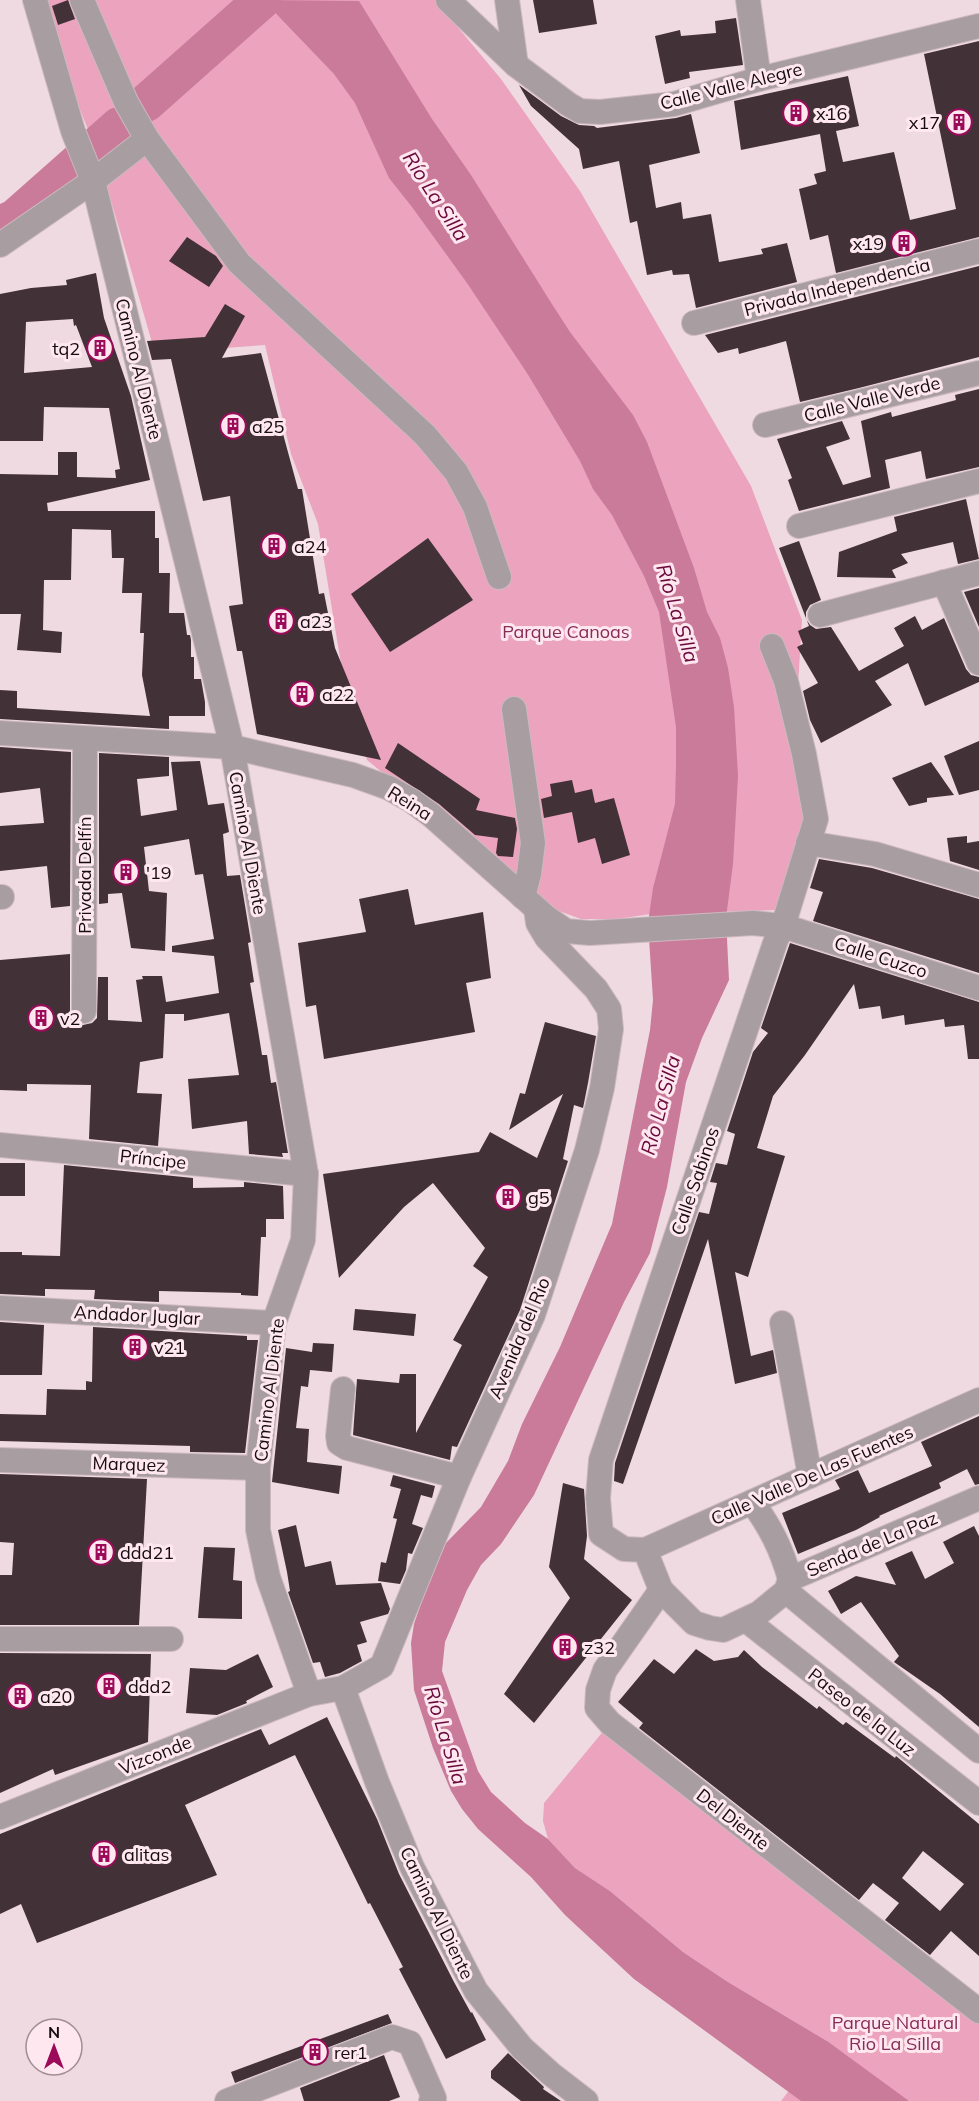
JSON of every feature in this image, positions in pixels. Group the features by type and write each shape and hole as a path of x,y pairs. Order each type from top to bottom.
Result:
{"street":[{"name":"Camino Al Diente","path":"35,0 73,131 92,180 232,747 306,1174 303,1240 274,1323 258,1468 258,1530 268,1577 309,1694"},
{"path":"82,0 126,102 147,139 239,263 425,435 456,472 475,507 499,577"},
{"name":"Calle Valle Alegre","path":"448,0 516,65 568,104 580,111 600,112 674,104 759,79 979,26"},
{"path":"507,0 516,65"},
{"path":"748,0 759,79"},
{"path":"0,245 147,139"},
{"name":"Privada Independencia","path":"694,323 979,251"},
{"name":"Calle Valle Verde","path":"765,425 979,373"},
{"path":"799,526 979,481"},
{"path":"820,615 979,573"},
{"path":"944,582 979,663"},
{"name":"Calle Sabinos","path":"645,1550 624,1549 601,1534 598,1498 601,1460 776,939 783,926 816,819 804,754 786,681 772,645"},
{"path":"514,709 533,843 529,874 529,903"},
{"name":"Reina","path":"0,733 232,747 353,775 389,788 412,801 431,815 529,903 566,931 590,933 753,923 783,926"},
{"name":"Privada Delfín","path":"84,1011 85,739"},
{"path":"808,843 875,854 979,885"},
{"name":"Avenida del Rio","path":"309,1694 343,1688 382,1665 459,1477 533,1315 587,1150 602,1088 611,1029 609,1009 596,989 547,938 529,903"},
{"name":"Calle Cuzco","path":"783,926 979,988"},
{"name":"Príncipe","path":"0,1145 306,1174"},
{"name":"Andador Juglar","path":"0,1308 274,1323"},
{"path":"782,1323 810,1476"},
{"path":"343,1389 339,1443 347,1449 459,1477"},
{"name":"Calle Valle De Las Fuentes","path":"645,1550 979,1400"},
{"name":"Marquez","path":"0,1460 258,1468"},
{"name":"Senda de La Paz","path":"746,1620 788,1585 979,1498"},
{"path":"752,1502 771,1528 782,1550 788,1585 979,1750"},
{"path":"645,1550 661,1590 694,1623 723,1630 746,1620"},
{"name":"Del Diente","path":"661,1590 604,1670 598,1690 597,1708 610,1723 977,2005"},
{"name":"Paseo de la Luz","path":"746,1620 979,1803"},
{"path":"0,1639 171,1639"},
{"name":"Camino Al Diente","path":"343,1688 377,1782 412,1867 476,1991 522,2048 586,2101"},
{"name":"Vizconde","path":"0,1817 309,1694"},
{"path":"227,2101 279,2092 392,2037 410,2043 434,2098 431,2101"}],"green space":[{"name":"Parque Canoas","path":"43,0 435,0 501,79 580,191 751,486 802,620 797,702 807,822 777,910 581,919 556,910 514,881 367,760 341,664 318,524 291,454 265,345 155,353 97,152 59,57"},
{"name":"Parque Natural Rio La Silla","path":"610,1723 979,2012 979,2101 781,2101 827,2041 728,1982 683,1952 610,1891 575,1868 548,1839 543,1821 544,1803"}],"water":[{"name":"Río La Silla","path":"263,0 359,1 432,119 471,175 570,332 633,415 647,442 694,568 707,612 720,638 728,668 734,707 738,776 733,864 726,918 729,980 702,1038 686,1082 667,1187 650,1253 624,1302 534,1495 501,1544 481,1565 467,1590 445,1642 442,1671 478,1771 491,1792 525,1823 548,1839 575,1868 610,1891 683,1952 728,1982 827,2041 909,2101 801,2101 634,1979 565,1915 531,1877 478,1829 462,1809 451,1791 433,1748 414,1690 411,1643 414,1624 428,1583 446,1543 481,1507 508,1461 522,1424 560,1347 612,1224 650,1030 653,1000 648,923 653,888 675,804 676,727 659,612 644,576 612,515 593,489 580,461 527,373 467,283 389,178 355,103 334,74"}],"building":[{"path":"68,0 75,19 58,25 52,6"},
{"path":"533,0 593,0 597,24 539,33"},
{"path":"736,18 743,65 689,72 690,78 665,84 655,36 680,30 681,36 716,33 715,21"},
{"path":"979,41 979,237 836,273 828,235 810,240 799,189 817,184 814,174 826,171 820,134 741,150 734,101 848,76 859,126 836,131 843,162 894,152 910,220 956,209 924,54"},
{"path":"519,85 561,116 579,125 597,128 691,114 700,153 649,165 656,208 681,202 683,219 711,214 719,262 763,254 761,249 787,243 797,282 696,308 689,274 673,275 672,270 647,275 637,221 630,223 619,161 583,169 579,149 531,106"},
{"path":"187,237 216,256 223,266 209,287 169,261"},
{"path":"979,266 979,357 859,388 800,402 786,341 739,354 738,348 718,353 705,335"},
{"path":"96,273 104,318 131,396 150,480 47,503 48,511 155,511 155,538 159,538 159,573 170,573 169,613 184,613 187,635 190,635 191,640 191,657 194,657 194,679 201,679 205,702 205,716 169,716 169,729 0,719 0,690 17,691 17,708 150,716 142,675 144,633 140,633 142,593 122,593 124,558 112,558 111,530 72,529 71,580 44,580 43,630 62,632 61,653 17,650 21,614 0,614 0,474 58,475 58,452 77,452 77,477 116,478 115,470 120,469 109,408 44,407 43,441 0,441 0,294 31,288 67,285 66,280","holes":["73,319 74,326 76,325 92,367 24,373 26,322"]},
{"path":"225,304 245,316 222,358 261,353 298,489 302,489 319,594 324,593 335,648 381,760 257,734 242,651 237,651 229,606 243,604 230,496 203,501 171,359 152,360 147,341 205,337"},
{"path":"979,389 979,467 926,479 921,451 885,460 890,488 799,511 788,480 792,478 777,439 842,421 850,439 826,447 843,485 871,477 861,421 891,412 892,417 956,400 955,395"},
{"path":"966,499 979,559 958,564 953,542 901,554 908,563 892,570 896,578 837,577 839,552 897,531 894,517"},
{"path":"428,538 473,600 390,652 351,594"},
{"path":"799,541 821,600 810,605 806,618 779,548"},
{"path":"979,588 979,627 964,592"},
{"path":"915,616 922,630 944,618 966,669 971,675 979,677 979,682 925,706 908,663 875,681 892,705 821,743 810,720 803,691 818,683 797,647 803,644 798,631 809,626 807,620 816,629 831,627 859,671 904,646 894,628"},
{"path":"979,741 979,790 959,795 944,756"},
{"path":"398,743 480,799 476,810 515,818 517,829 513,857 498,856 496,853 498,838 475,835 439,804 385,768"},
{"path":"0,747 71,752 70,906 51,908 47,866 0,871 0,826 44,823 40,788 0,793"},
{"path":"99,753 169,757 169,776 137,779 141,816 177,810 171,762 200,761 208,805 224,803 229,832 223,834 227,876 240,875 251,942 248,943 254,982 250,983 262,1055 267,1055 271,1083 276,1082 288,1153 282,1153 283,1157 249,1154 247,1121 192,1129 188,1079 239,1075 229,1013 184,1021 184,1014 165,1014 163,1058 140,1062 137,1093 162,1094 158,1146 89,1139 91,1085 27,1084 27,1091 0,1090 0,960 70,954 70,1012 76,1023 83,1025 92,1023 97,1018 98,977 108,977 108,1020 142,1022 136,980 143,979 142,976 162,976 166,1002 219,993 214,956 172,952 172,946 214,939 203,874 195,875 189,839 144,847 149,891 167,893 165,951 131,948 122,893 108,894 108,903 99,904"},
{"path":"931,762 954,795 927,798 927,802 909,806 892,778"},
{"path":"572,780 575,793 592,789 595,803 614,798 630,855 602,864 595,838 578,843 572,812 544,818 541,799 552,796 550,784"},
{"path":"967,836 967,843 979,841 979,870 950,861 947,838"},
{"path":"819,859 872,868 979,899 979,973 813,921 823,892 810,888"},
{"path":"408,889 415,925 483,912 491,978 466,983 475,1032 324,1059 316,1005 306,1007 298,943 366,932 359,899"},
{"path":"790,943 979,1002 979,1059 968,1059 964,1025 945,1027 944,1019 905,1025 904,1015 882,1019 880,1006 859,1009 854,984 805,1055 773,1096 757,1148 785,1156 748,1277 735,1272 751,1356 773,1350 777,1373 735,1384 708,1239 623,1484 614,1481 615,1463 699,1212 709,1214 717,1183 710,1182 716,1163 727,1165 735,1134 727,1131 753,1052 768,1033 761,1028"},
{"path":"545,1022 596,1036 583,1108 574,1105 563,1159 568,1161 520,1310 457,1447 452,1446 450,1460 353,1435 357,1379 399,1383 400,1374 416,1374 416,1433 462,1345 453,1340 488,1277 473,1266 485,1248 433,1183 404,1207 339,1278 323,1174 479,1152 490,1132 537,1158 563,1094 509,1130 520,1093 525,1094"},
{"path":"0,1163 25,1163 25,1196 0,1196"},
{"path":"64,1165 193,1178 193,1188 244,1187 244,1182 283,1186 284,1219 266,1219 266,1237 261,1237 258,1296 241,1295 241,1293 159,1291 159,1302 94,1299 95,1290 45,1289 45,1296 0,1294 0,1252 60,1256"},
{"path":"355,1309 416,1314 414,1336 353,1330"},
{"path":"0,1322 44,1325 42,1375 0,1375"},
{"path":"93,1327 247,1336 247,1340 258,1340 245,1453 190,1452 190,1446 0,1441 0,1414 46,1415 47,1389 86,1390 86,1381 92,1382"},
{"path":"313,1343 334,1344 332,1372 310,1370 308,1387 301,1386 296,1428 309,1429 307,1462 342,1466 339,1494 272,1482 286,1348 312,1352"},
{"path":"979,1416 979,1484 975,1485 967,1469 939,1483 941,1488 879,1516 856,1530 798,1554 782,1513 840,1489 835,1480 858,1470 869,1493 932,1466 921,1442"},
{"path":"0,1474 147,1479 139,1625 0,1625 0,1575 12,1575 14,1543 0,1542"},
{"path":"393,1475 435,1486 432,1498 421,1495 412,1524 423,1528 412,1554 408,1553 406,1570 400,1584 378,1581 381,1562 386,1563 397,1519 393,1518 401,1489 390,1486"},
{"name":"z32","path":"563,1483 584,1489 587,1536 584,1559 632,1600 534,1723 504,1694 570,1598 549,1567"},
{"path":"296,1525 305,1567 331,1561 336,1585 381,1583 390,1609 388,1614 360,1622 367,1642 357,1645 362,1661 340,1673 325,1677 320,1662 313,1663 288,1592 290,1591 287,1572 278,1530"},
{"path":"974,1526 979,1536 979,1727 940,1694 894,1662 899,1656 861,1602 841,1614 828,1591 856,1576 896,1585 885,1563 912,1551 925,1579 954,1563 943,1542"},
{"path":"204,1547 235,1548 233,1580 242,1581 242,1619 198,1618"},
{"path":"696,1649 714,1661 738,1657 744,1650 762,1667 817,1709 819,1706 843,1725 846,1722 895,1758 896,1756 979,1824 979,1956 951,1931 930,1955 885,1920 899,1903 873,1883 859,1900 639,1728 643,1723 618,1702 654,1659 674,1674","holes":["923,1851 964,1884 940,1911 902,1878"]},
{"path":"0,1653 151,1654 148,1742 55,1775 53,1769 0,1793"},
{"path":"258,1654 273,1687 246,1701 247,1703 217,1715 186,1713 190,1668 226,1670"},
{"name":"alitas","path":"327,1717 377,1819 399,1874 486,2040 446,2059 399,1969 403,1967 370,1903 368,1904 295,1755 185,1805 217,1875 37,1943 21,1904 0,1914 0,1834 261,1729 269,1745"},
{"path":"388,2014 392,2023 235,2083 231,2072"},
{"path":"508,2053 544,2087 543,2089 561,2101 521,2101 491,2078 491,2071"},
{"path":"384,2055 400,2097 389,2101 304,2101 300,2088"}],"waterway":[{"path":"146,103 262,0"},
{"path":"0,225 15,218 119,126"}],"place":[{"name":"x16","path":"796,113"},
{"name":"x17","path":"959,122"},
{"name":"x19","path":"904,243"},
{"name":"tq2","path":"100,348"},
{"name":"a25","path":"233,426"},
{"name":"a24","path":"274,546"},
{"name":"a23","path":"281,621"},
{"name":"a22","path":"302,694"},
{"name":"'19","path":"126,872"},
{"name":"v2","path":"41,1018"},
{"name":"g5","path":"508,1197"},
{"name":"v21","path":"135,1347"},
{"name":"ddd21","path":"101,1552"},
{"name":"z32","path":"565,1647"},
{"name":"ddd2","path":"109,1686"},
{"name":"a20","path":"20,1696"},
{"name":"alitas","path":"104,1854"},
{"name":"rer1","path":"315,2052"}]}
